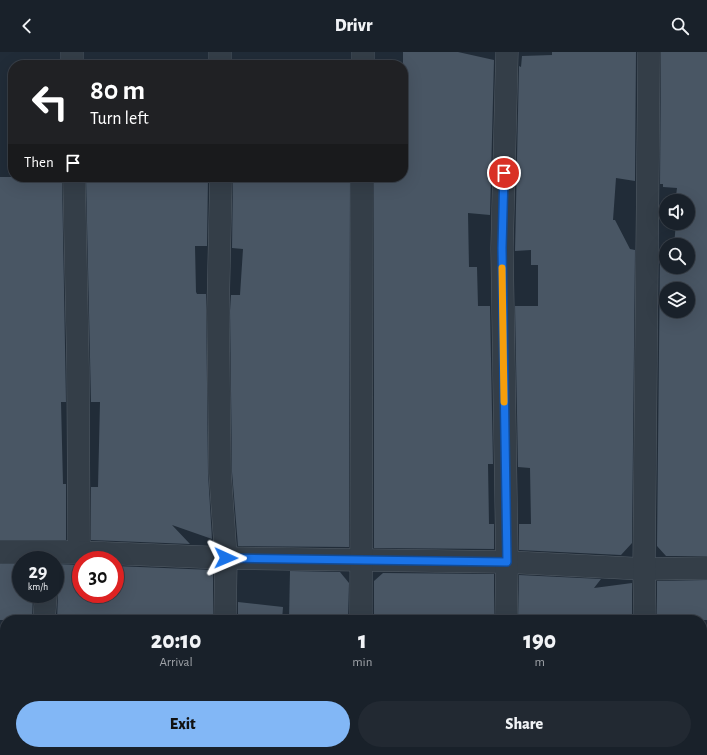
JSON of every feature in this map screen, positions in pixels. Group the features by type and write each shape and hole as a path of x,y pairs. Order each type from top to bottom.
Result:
{"street":[{"path":"506,615 507,562 502,248 508,52"},
{"path":"645,615 644,569 649,52"},
{"path":"74,182 78,368 79,551"},
{"path":"222,182 218,311 220,473 226,558 225,615"},
{"path":"361,615 362,182"},
{"path":"0,552 12,553"},
{"path":"124,554 226,558 507,562 644,569 707,568"},
{"path":"44,615 45,603"}],"building":[{"path":"403,52 458,52 494,60 490,215 468,213 469,267 477,267 478,306 490,306 493,464 488,464 489,524 494,524 494,549 374,548 374,182 408,182 408,60 403,60"},
{"path":"552,52 636,52 635,181 616,178 613,220 615,220 630,249 635,250 632,543 621,555 519,550 519,524 531,524 530,468 518,467 515,306 538,306 538,265 531,265 531,250 515,251 519,66 521,67 522,56 552,55"},
{"path":"661,52 707,52 707,556 666,556 657,546 659,318 695,318 695,282 660,282 660,274 695,274 695,238 675,238 675,230 695,230 695,194 676,194 677,188 663,187 663,184 660,184"},
{"path":"0,177 8,177 8,182 62,182 66,402 61,402 63,484 66,484 66,540 0,540"},
{"path":"86,182 208,182 207,246 195,246 196,292 197,294 206,294 208,473 212,539 172,525 190,544 91,540 91,487 98,487 100,402 91,402"},
{"path":"233,182 350,182 349,547 238,546 232,472 230,311 231,295 240,295 243,249 232,248"},
{"path":"0,564 12,564 12,603 33,603 32,615 0,615"},
{"path":"64,564 72,565 72,603 124,603 124,566 213,570 213,615 57,615 58,603 64,603"},
{"path":"290,571 340,572 349,583 348,615 289,615"},
{"path":"383,573 494,574 494,615 374,615 374,581"},
{"path":"519,575 601,579 594,588 632,583 632,615 518,615"},
{"path":"707,580 707,615 657,615 657,581"},
{"path":"238,602 283,607 282,615 238,615"}],"slow traffic":[{"path":"502,268 504,402"}],"route":[{"path":"226,558 507,562 502,248 504,173"}]}
